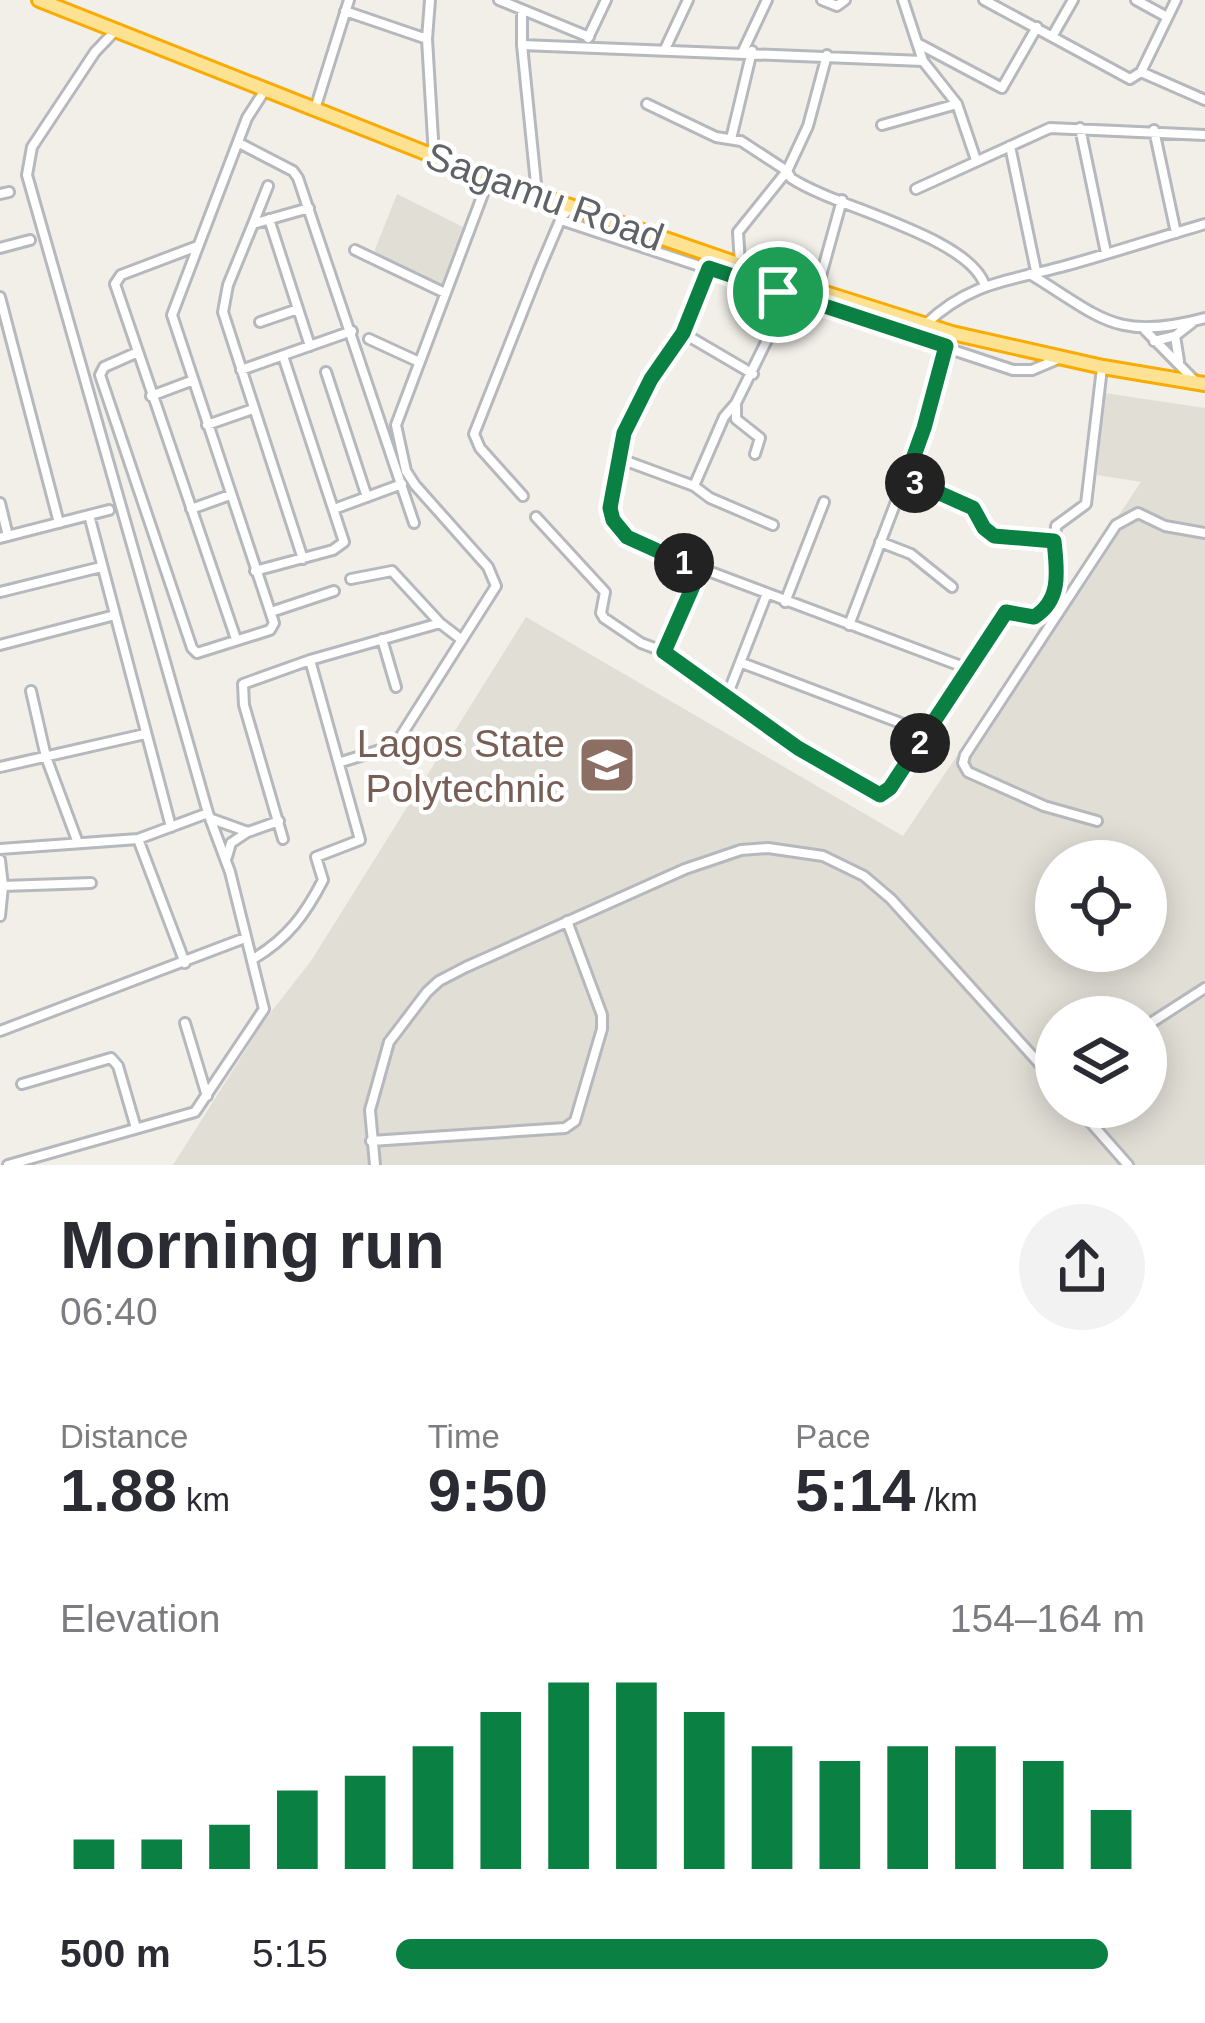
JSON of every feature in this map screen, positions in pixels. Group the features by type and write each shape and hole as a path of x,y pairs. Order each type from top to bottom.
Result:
{"highway":[{"name":"Sagamu Road","path":"41,0 537,196 565,214 926,324 949,339 1201,383"}],"street":[{"path":"315,109 349,0"},
{"path":"430,0 427,39 434,158"},
{"path":"499,0 587,41"},
{"path":"587,41 606,0"},
{"path":"665,49 688,0"},
{"path":"731,139 747,51 767,0"},
{"path":"822,0 837,6 845,0"},
{"path":"890,0 903,4 923,61 957,104 976,160"},
{"path":"984,0 1134,79 1142,72 1176,0"},
{"path":"1052,36 1072,0"},
{"path":"1136,0 1167,17"},
{"path":"345,11 427,39"},
{"path":"522,11 537,196"},
{"path":"553,44 558,26"},
{"path":"919,44 1002,88 1037,28"},
{"path":"8,1165 45,1160 195,1112 264,1009 226,861 209,816 27,176 32,147 95,52 115,31"},
{"path":"522,45 587,41 923,61"},
{"path":"741,266 738,232 787,171 808,126 827,55"},
{"path":"1142,72 1205,100"},
{"path":"138,352 104,367 100,375 192,648 196,652 274,627 172,315 247,118 265,90"},
{"path":"646,104 716,137 731,139 801,184 961,258 980,274 985,286"},
{"path":"882,125 957,104"},
{"path":"1080,128 1106,253"},
{"path":"916,189 1041,130 1205,134"},
{"path":"1154,130 1176,232"},
{"path":"239,143 293,171 352,331 414,523"},
{"path":"1010,146 1032,272 1098,319 1143,328 1205,318"},
{"path":"341,762 399,740 496,582 406,470 396,425 489,178"},
{"path":"268,186 222,307 303,559"},
{"path":"817,290 842,200"},
{"path":"254,224 309,208"},
{"path":"523,496 474,434 565,214"},
{"path":"269,219 310,346"},
{"path":"926,324 950,302 985,286 1205,224"},
{"path":"0,248 30,240"},
{"path":"196,247 116,278 151,396 236,639"},
{"path":"355,250 446,293"},
{"path":"969,669 639,545 618,528 610,508 624,433 683,333 714,263 778,292 949,339 1013,370 1032,370 1059,358"},
{"path":"694,486 724,417 753,374 770,332 778,292"},
{"path":"0,297 59,523"},
{"path":"260,322 298,309"},
{"path":"1154,341 1175,336 1194,321"},
{"path":"1143,328 1201,383"},
{"path":"241,370 352,331"},
{"path":"683,333 753,374"},
{"path":"1175,336 1178,362"},
{"path":"849,625 924,428 949,339"},
{"path":"369,340 418,361"},
{"path":"255,572 344,545 283,356"},
{"path":"536,517 604,592 602,616 628,636 664,652 798,748 880,795 890,788 1006,612 1034,617 1051,604 1056,526 1086,504 1102,367"},
{"path":"326,372 368,497"},
{"path":"151,396 191,381"},
{"path":"736,403 736,419 760,438 754,454"},
{"path":"207,425 253,409"},
{"path":"618,458 694,486 710,498 773,524"},
{"path":"906,478 973,508 994,536 1054,541"},
{"path":"334,509 402,484"},
{"path":"191,509 230,495"},
{"path":"785,602 824,502"},
{"path":"0,503 4,537 109,510"},
{"path":"1097,821 1044,806 968,772 965,755 1116,525 1138,513 1165,526 1205,533"},
{"path":"89,515 171,827"},
{"path":"880,542 911,554 952,587"},
{"path":"0,592 101,567"},
{"path":"664,652 700,570"},
{"path":"352,579 392,571 462,640"},
{"path":"271,612 334,591"},
{"path":"727,696 766,596"},
{"path":"0,645 115,615"},
{"path":"284,839 242,688 248,680 440,623"},
{"path":"382,638 396,687"},
{"path":"253,959 284,938 304,913 323,880 316,857 360,840 310,660"},
{"path":"742,662 927,733"},
{"path":"32,691 46,757 78,843"},
{"path":"0,767 145,734"},
{"path":"0,849 138,839 209,816 248,832"},
{"path":"226,861 231,843 279,821"},
{"path":"138,839 185,963"},
{"path":"376,1165 370,1110 380,1065 389,1042 439,981 720,856 768,848 824,856 865,876 891,898 1035,1059"},
{"path":"0,860 4,886 0,916"},
{"path":"4,886 91,883"},
{"path":"371,1142 565,1128 575,1121 602,1015 567,921"},
{"path":"0,1031 246,938"},
{"path":"1167,1012 1205,988"},
{"path":"185,1023 207,1096"},
{"path":"22,1084 111,1058 118,1066 136,1128"},
{"path":"1095,1128 1127,1165"}],"shaded area":[{"path":"397,194 467,229 443,287 374,252"},
{"name":"Lagos State Polytechnic","path":"1105,393 1205,408 1205,1165 173,1165 264,1021 311,961 526,617 903,836 1141,482 1097,475"}],"place":[{"name":"Lagos State Polytechnic","path":"607,765"}],"route":[{"path":"709,268 778,292 946,346 906,478 973,508 994,536 1054,541 1056,580 1051,604 1030,618 1006,612 890,788 880,795 798,748 664,652 700,570 639,545 618,528 611,514 624,433 651,379 683,333 709,268"}]}
